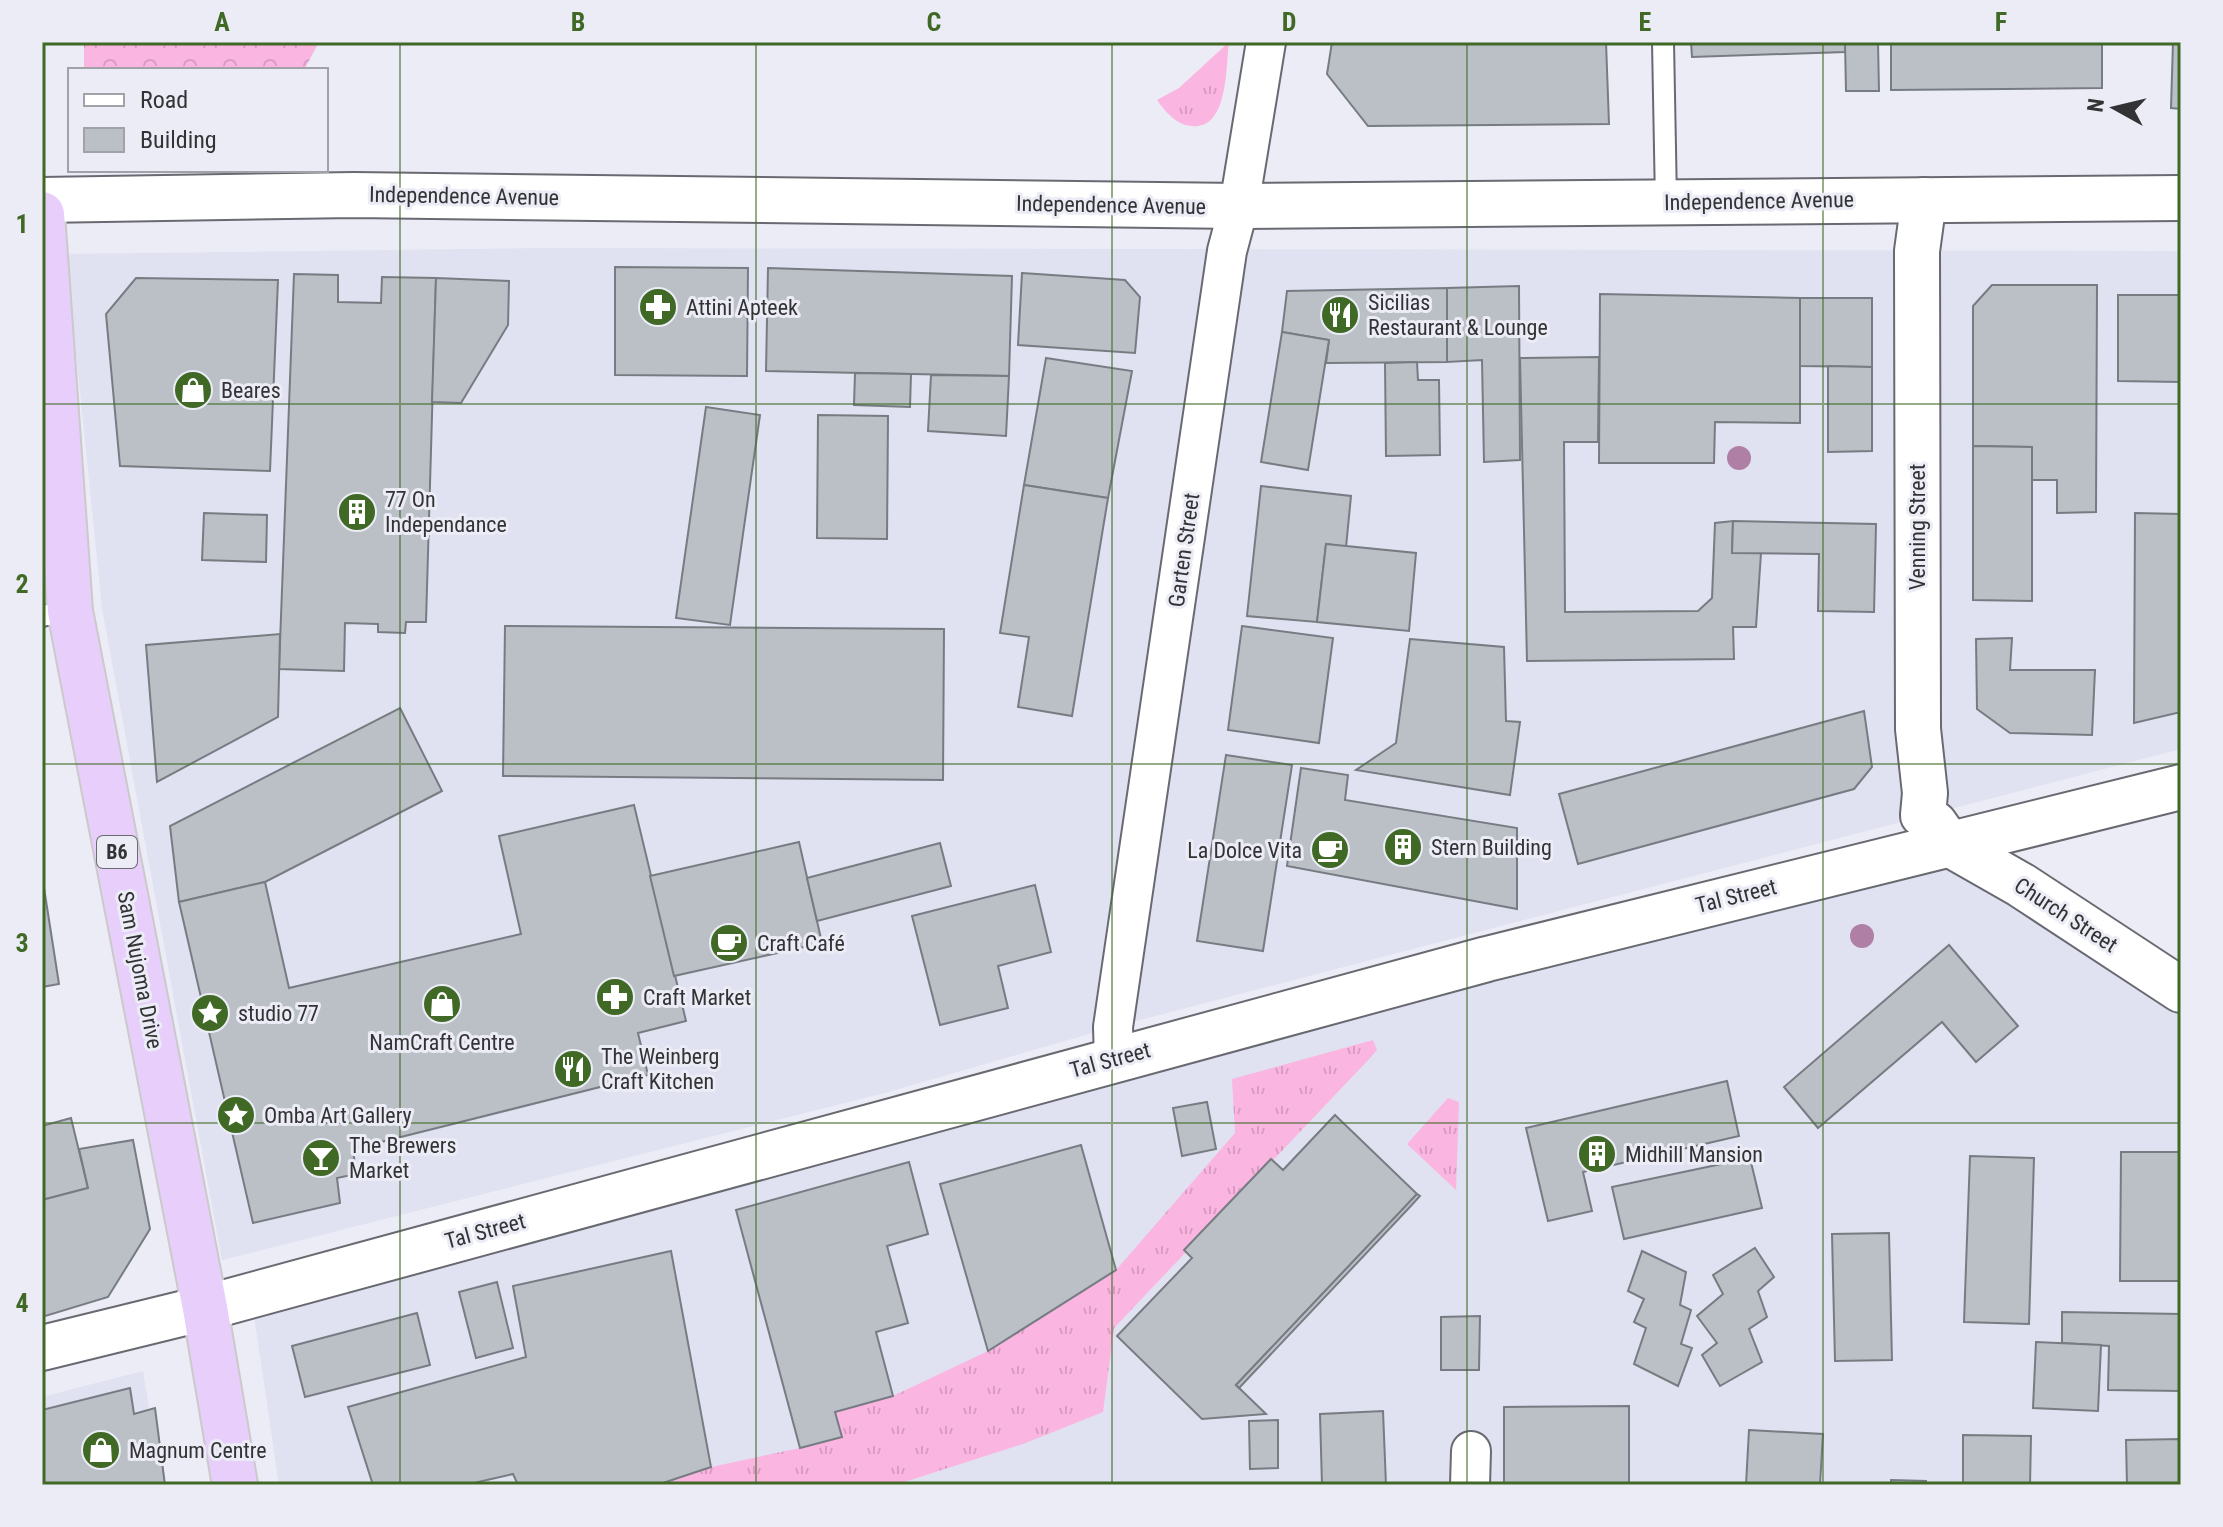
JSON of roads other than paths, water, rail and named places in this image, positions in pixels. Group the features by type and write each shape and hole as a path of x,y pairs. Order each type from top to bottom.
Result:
{"highway":[{"name":"Sam Nujoma Drive","path":"42,214 56,614 205,1308 235,1485"}],"street":[{"name":"Garten Street","path":"1114,1059 1113,1027 1227,251 1239,206 1266,42"},
{"name":"Independence Avenue","path":"42,200 354,195 1239,206 2181,198"},
{"name":"Venning Street","path":"1924,200 1917,251 1918,729 1925,793 1923,815 1935,824 1949,844"},
{"name":"Tal Street","path":"42,1348 205,1308 1529,948 2181,787"},
{"name":"Church Street","path":"1949,844 2021,885 2181,990"}],"lane":[{"path":"1663,42 1666,202"}],"place":[{"name":"Attini Apteek","path":"658,307"},
{"name":"Sicilias Restaurant & Lounge","path":"1340,315"},
{"name":"Beares","path":"193,390"},
{"name":"77 On Independance","path":"357,512"},
{"name":"Stern Building","path":"1403,847"},
{"name":"La Dolce Vita","path":"1330,850"},
{"name":"Craft Café","path":"729,943"},
{"name":"Craft Market","path":"615,997"},
{"name":"NamCraft Centre","path":"442,1004"},
{"name":"studio 77","path":"210,1013"},
{"name":"The Weinberg Craft Kitchen","path":"573,1069"},
{"name":"Omba Art Gallery","path":"236,1115"},
{"name":"Midhill Mansion","path":"1597,1154"},
{"name":"The Brewers Market","path":"321,1158"},
{"name":"Magnum Centre","path":"101,1450"}]}
